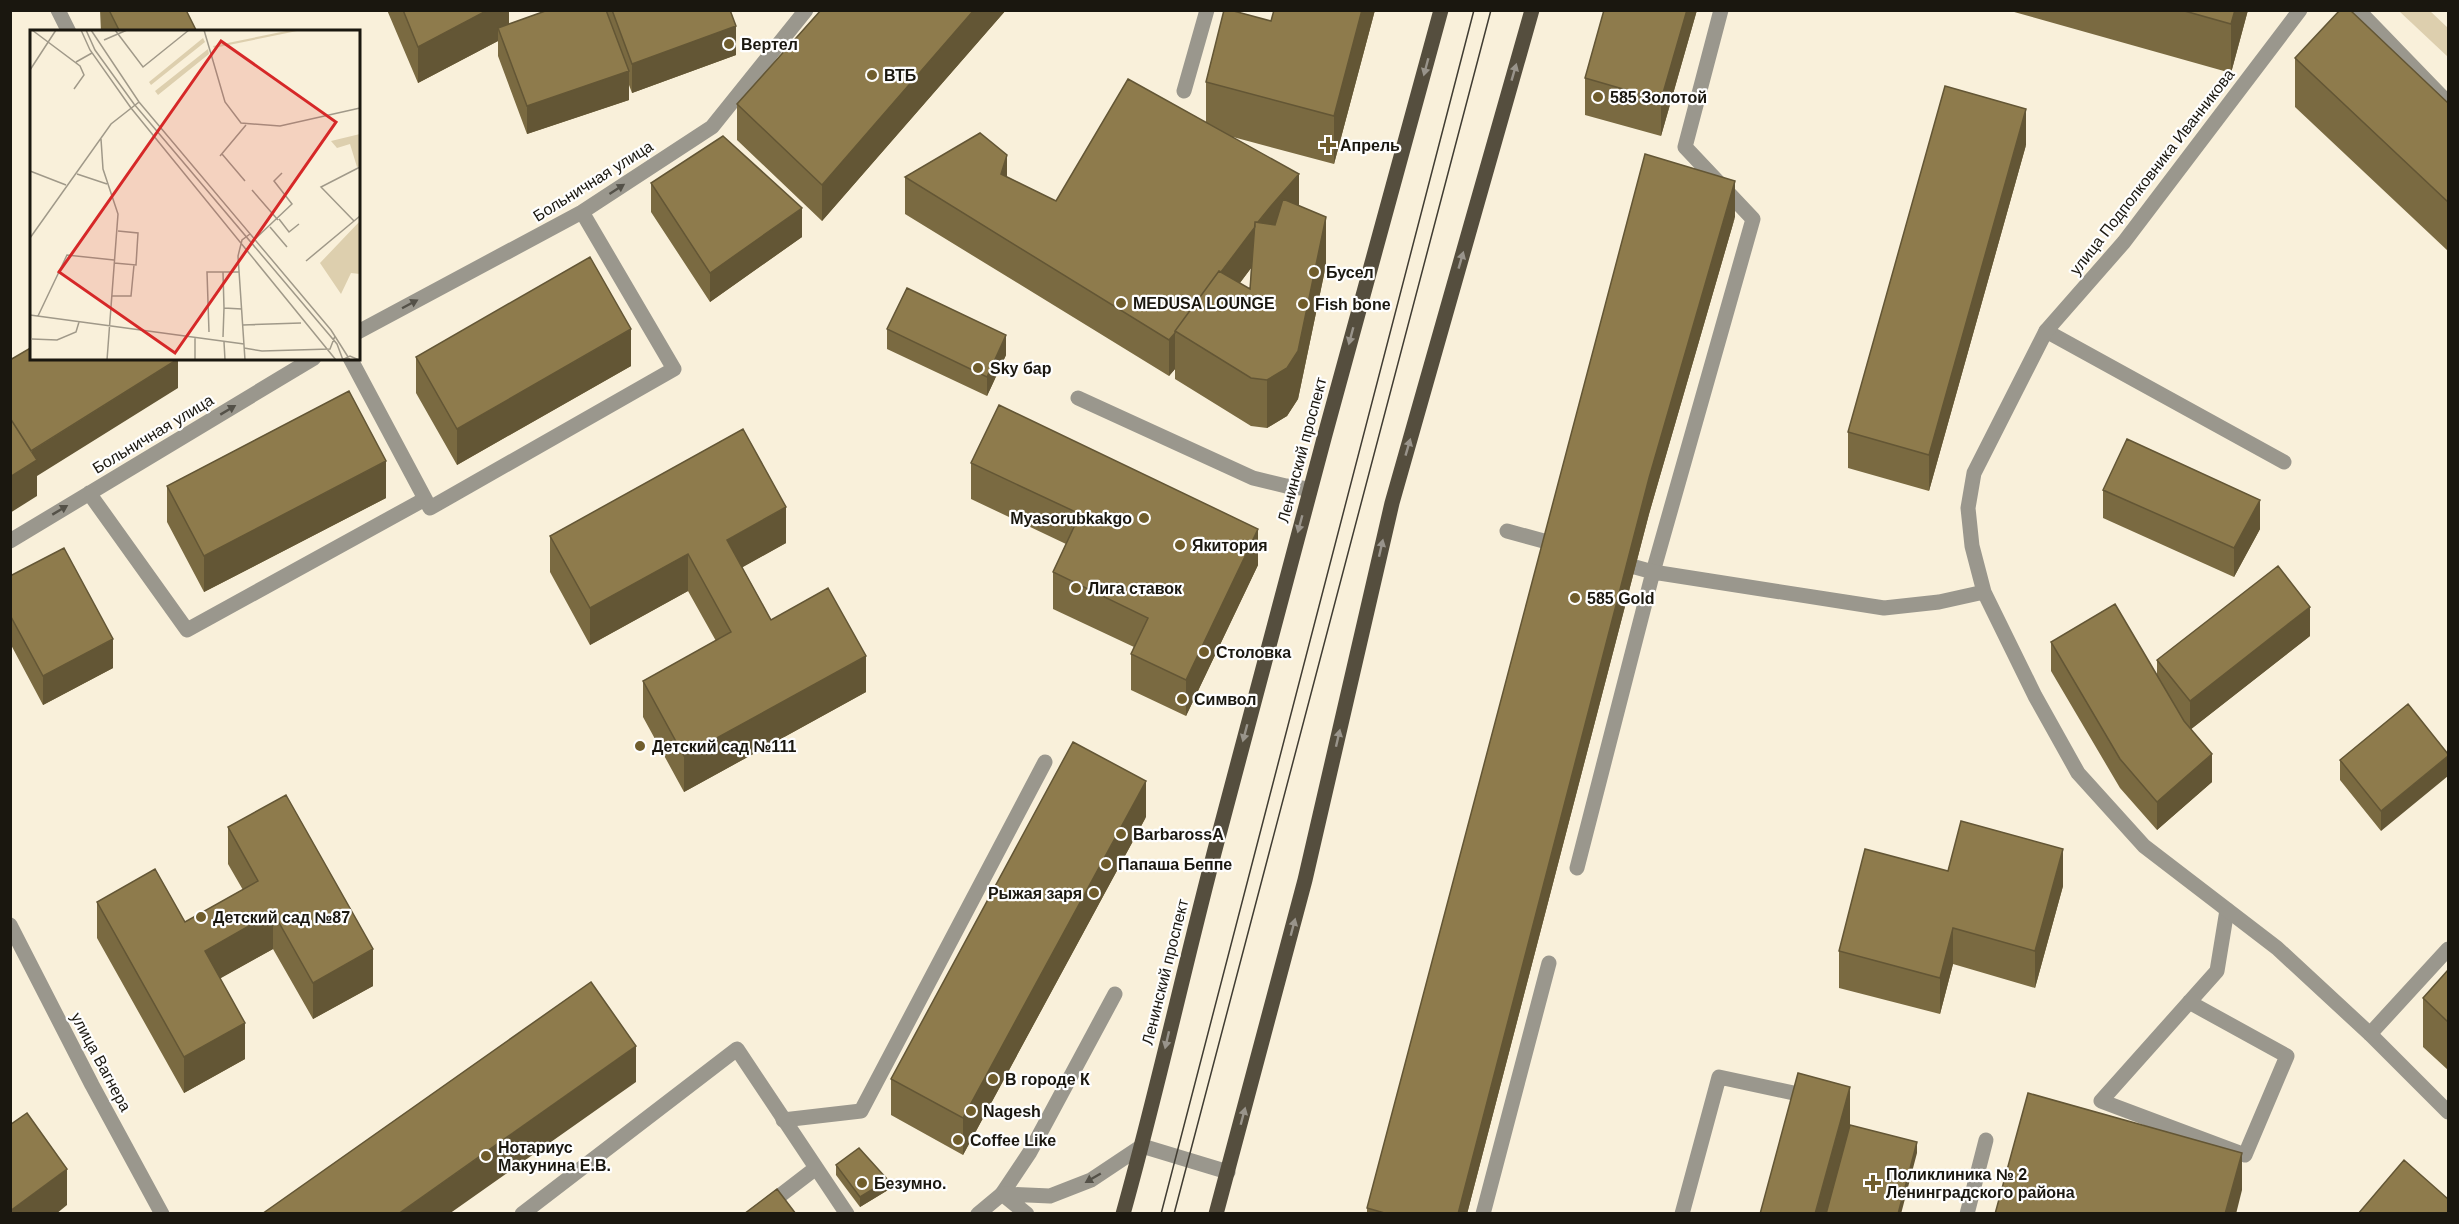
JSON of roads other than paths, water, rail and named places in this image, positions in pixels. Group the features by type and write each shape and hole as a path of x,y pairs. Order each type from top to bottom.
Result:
{"main road":[{"name":"Ленинский проспект","path":"1123,1214 1142,1146 1180,983 1309,489 1441,10"},
{"path":"1216,1214 1305,880 1392,503 1532,10"}],"street":[{"path":"58,10 68,30"},
{"name":"Больничная улица","path":"360,329 582,212 712,127 806,10"},
{"path":"1184,91 1207,10"},
{"path":"1577,868 1653,572 1752,219 1685,147 1721,10"},
{"name":"улица Подполковника Иванникова","path":"2300,10 2124,242 2046,331 1974,473 1968,508 1972,546 1984,592 2035,696 2078,773 2144,846 2277,948 2370,1034 2448,1112"},
{"path":"2358,10 2448,102"},
{"path":"351,360 430,508 674,369 582,212"},
{"path":"2046,331 2284,462"},
{"name":"Больничная улица","path":"10,541 311,360"},
{"path":"1078,398 1253,478 1309,489"},
{"path":"89,493 187,630 425,499"},
{"path":"1507,531 1551,543"},
{"path":"1635,567 1653,572 1884,608 1939,602 1984,592"},
{"path":"783,1120 861,1111 1045,762"},
{"path":"2189,1002 2287,1056 2245,1155 2101,1101 2217,970 2227,910"},
{"name":"улица Вагнера","path":"10,925 92,1085 162,1214"},
{"path":"2370,1034 2448,949"},
{"path":"1483,1214 1549,963"},
{"path":"978,1214 1002,1194 1030,1152 1115,994"},
{"path":"522,1214 737,1049 847,1214"},
{"path":"1683,1214 1719,1077 1818,1098"},
{"path":"1967,1214 1986,1140"},
{"path":"1002,1194 1050,1196 1091,1180 1142,1146 1228,1172"},
{"path":"756,1214 816,1168"},
{"path":"1002,1194 1027,1214"}],"tram line":[{"path":"1161,1214 1474,10"},
{"path":"1174,1214 1491,10"}],"place":[{"name":"Вертел","path":"729,44"},
{"name":"ВТБ","path":"872,75"},
{"name":"585 Золотой","path":"1598,97"},
{"name":"Апрель","path":"1328,145"},
{"name":"Бусел","path":"1314,272"},
{"name":"MEDUSA LOUNGE","path":"1121,303"},
{"name":"Fish bone","path":"1303,304"},
{"name":"Sky бар","path":"978,368"},
{"name":"Myasorubkakgo","path":"1144,518"},
{"name":"Якитория","path":"1180,545"},
{"name":"Лига ставок","path":"1076,588"},
{"name":"585 Gold","path":"1575,598"},
{"name":"Столовка","path":"1204,652"},
{"name":"Символ","path":"1182,699"},
{"name":"Детский сад №111","path":"640,746"},
{"name":"BarbarossA","path":"1121,834"},
{"name":"Папаша Беппе","path":"1106,864"},
{"name":"Рыжая заря","path":"1094,893"},
{"name":"Детский сад №87","path":"201,917"},
{"name":"В городе К","path":"993,1079"},
{"name":"Nagesh","path":"971,1111"},
{"name":"Coffee Like","path":"958,1140"},
{"name":"Нотариус Макунина Е.В.","path":"486,1156"},
{"name":"Безумно.","path":"862,1183"},
{"name":"Поликлиника № 2 Ленинградского района","path":"1873,1183"}]}
